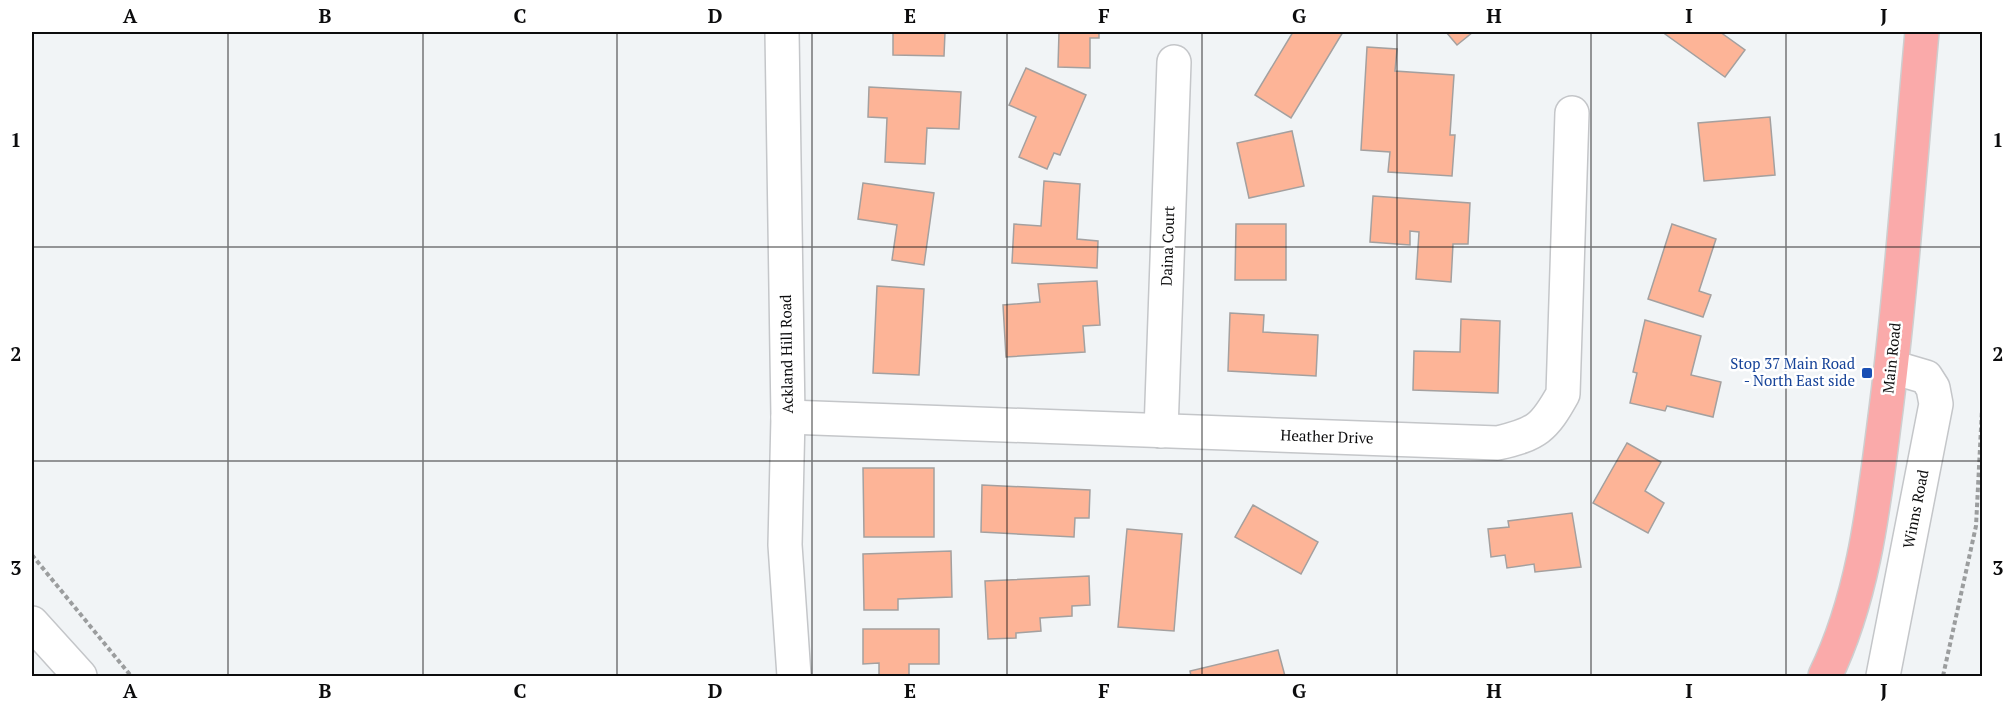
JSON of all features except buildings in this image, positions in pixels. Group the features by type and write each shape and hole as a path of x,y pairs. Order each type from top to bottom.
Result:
{"main road":[{"name":"Main Road","path":"1825,676 1839,649 1867,553 1892,367 1922,32"}],"street":[{"name":"Ackland Hill Road","path":"782,32 788,417 785,545 794,676"},
{"name":"Daina Court","path":"1161,431 1174,62"},
{"name":"Heather Drive","path":"788,417 1498,443 1527,436 1548,420 1563,394 1572,113"},
{"name":"Winns Road","path":"1884,676 1936,405 1933,388 1926,377 1892,367"},
{"path":"32,623 80,676"}],"path":[{"path":"1943,676 1976,526 1983,409"},
{"path":"32,555 131,676"}],"place":[{"name":"Stop 37 Main Road - North East side","path":"1867,373"}]}
